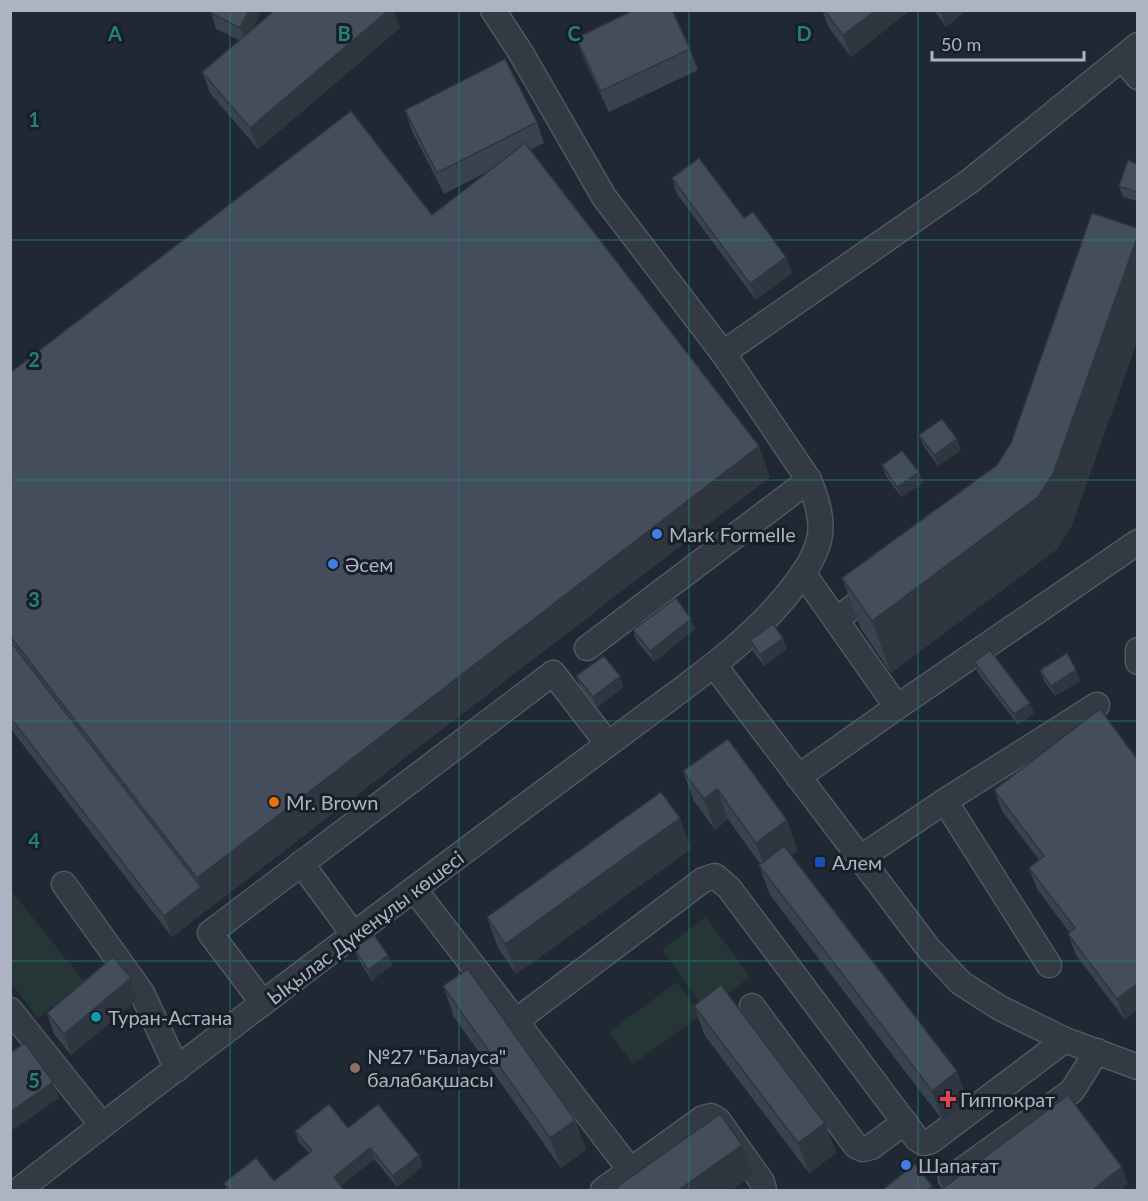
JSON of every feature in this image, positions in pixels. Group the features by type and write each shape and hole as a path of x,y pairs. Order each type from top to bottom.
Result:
{"street":[{"name":"Ықылас Дүкенұлы көшесі","path":"18,1191 414,889 714,665 773,612 803,573 817,549 822,524 818,503 808,480 723,353 604,197 521,53 493,10"},
{"path":"723,353 970,181 1130,51 1137,77"},
{"path":"587,648 808,480"},
{"path":"798,777 1137,542"},
{"path":"836,620 902,571"},
{"path":"803,573 897,707"},
{"path":"1137,650 1137,662"},
{"path":"714,665 929,949 961,983 1000,1008 1065,1040 1137,1067"},
{"path":"263,1004 210,933 301,863 554,673 608,744"},
{"path":"860,858 1097,705"},
{"path":"945,801 1049,965"},
{"path":"301,863 354,935"},
{"path":"516,1021 703,880 715,876 729,888 917,1139 924,1143 932,1142 1065,1040"},
{"path":"64,884 142,993 177,1069"},
{"path":"414,889 631,1171"},
{"path":"752,1006 856,1146 863,1149 871,1147 905,1122"},
{"path":"10,1010 102,1125"},
{"path":"951,1179 1072,1091 1097,1051"},
{"path":"603,1191 703,1118 711,1116 718,1120 762,1182 764,1191"}],"shaded area":[{"path":"10,889 84,982 38,1018 11,983"},
{"path":"706,917 750,977 706,1010 662,950"},
{"path":"677,982 701,1015 633,1064 609,1032"}],"building":[{"path":"212,10 249,10 240,28 211,13"},
{"path":"275,10 389,10 250,128 202,72"},
{"path":"634,10 672,10 690,49 601,91 576,38"},
{"path":"824,10 876,10 843,35"},
{"path":"505,59 537,122 437,173 405,110"},
{"name":"Әсем","path":"351,111 432,215 525,143 759,446 197,878 10,636 10,373"},
{"path":"699,158 744,218 753,212 786,257 750,284 672,178"},
{"path":"1128,160 1137,164 1137,192 1119,186"},
{"path":"1092,213 1137,228 1137,238 1053,474 1038,497 872,621 842,578 997,465 1011,443"},
{"path":"942,419 957,439 934,455 919,435"},
{"path":"902,451 919,472 897,487 882,465"},
{"path":"676,598 691,619 650,651 633,630"},
{"path":"773,624 783,638 760,655 750,640"},
{"path":"10,641 201,887 164,916 10,717"},
{"path":"990,650 1030,703 1014,714 974,662"},
{"path":"1067,653 1076,670 1051,686 1040,670"},
{"path":"604,656 620,676 593,697 576,676"},
{"path":"1100,709 1137,759 1137,984 1117,999 1068,934 1075,928 1029,868 1044,856 994,790"},
{"path":"728,739 787,820 756,843 717,789 704,799 683,771"},
{"path":"661,792 680,818 505,944 487,917"},
{"path":"784,846 957,1071 932,1091 759,865"},
{"path":"374,935 388,955 368,970 354,948"},
{"path":"113,957 131,978 64,1034 47,1013"},
{"path":"468,969 575,1120 550,1138 443,986"},
{"path":"721,985 825,1123 798,1143 694,1006"},
{"path":"25,1043 53,1082 10,1112 10,1053"},
{"path":"1068,1095 1122,1167 1091,1191 939,1191"},
{"path":"329,1104 348,1128 378,1104 419,1155 393,1176 370,1148 334,1177 345,1191 230,1191 224,1183 256,1158 274,1181 312,1151 295,1131"},
{"path":"720,1114 742,1145 677,1191 620,1191 617,1187"},
{"path":"915,1164 932,1186 926,1191 881,1191"}],"place":[{"name":"Mark Formelle","path":"657,534"},
{"name":"Әсем","path":"333,564"},
{"name":"Mr. Brown","path":"274,802"},
{"name":"Алем","path":"820,862"},
{"name":"Туран-Астана","path":"96,1017"},
{"name":"№27 \"Балауса\" балабақшасы","path":"355,1068"},
{"name":"Гиппократ","path":"948,1099"},
{"name":"Шапағат","path":"906,1165"}]}
